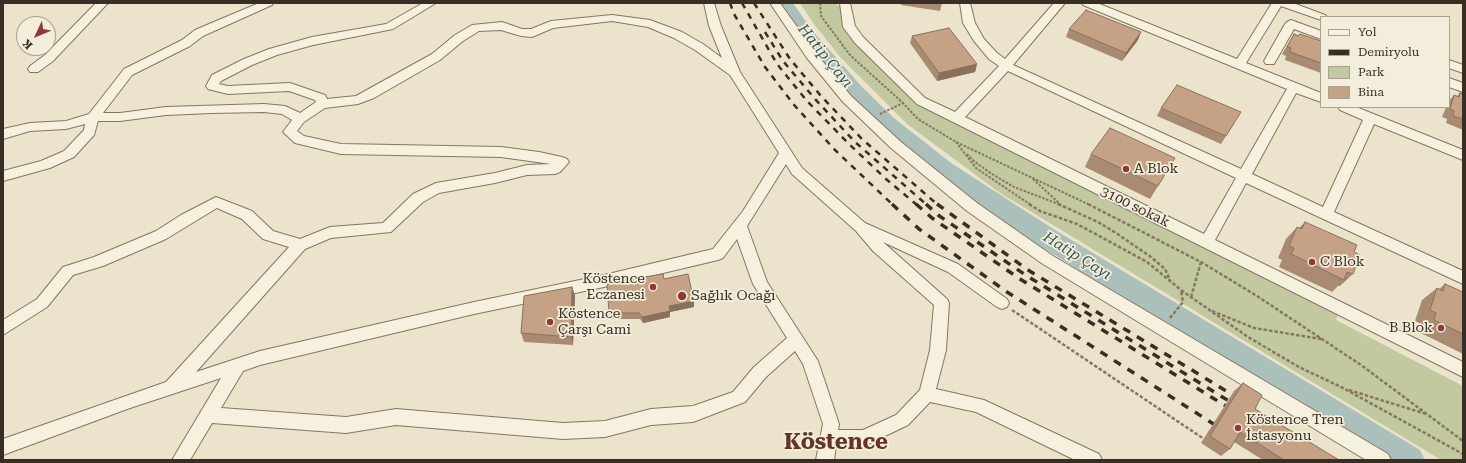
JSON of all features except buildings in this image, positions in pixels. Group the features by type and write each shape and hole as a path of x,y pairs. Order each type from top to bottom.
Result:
{"street":[{"path":"34,69 49,58 77,30 93,11 103,3"},
{"path":"3,176 45,165 69,154 90,132 92,117 128,72 186,43 199,33 268,3"},
{"path":"322,104 321,98 290,87 228,90 212,86 216,78 248,62 273,52 312,41 389,27 430,3"},
{"path":"709,3 714,26 734,72 797,171 860,227 878,247 942,303 938,350 926,394 902,420 864,438 829,438"},
{"path":"775,3 811,55 847,99 896,145 972,207 1048,260 1382,460"},
{"name":"3100 sokak","path":"845,3 849,27 859,40 921,102 1207,242 1463,370"},
{"path":"965,3 969,23 980,41 993,56 1006,66 1242,177 1463,278"},
{"path":"956,119 1006,66 1060,3"},
{"path":"1087,3 1194,50 1240,64 1320,98"},
{"path":"1240,64 1277,3"},
{"path":"1283,3 1320,17"},
{"path":"171,388 253,299 300,245 330,233 386,228 402,215 418,198 436,188 495,178 527,170 555,169 562,162 539,157 501,152 342,149 300,140 289,132 300,119 322,104 358,100 370,95 436,57 459,38 476,28 502,26 521,32 532,33 551,25 612,18 650,24 678,35 699,47 734,72"},
{"path":"1270,61 1291,24 1320,35"},
{"path":"1450,64 1463,69"},
{"path":"1450,82 1463,88"},
{"path":"1207,242 1294,86"},
{"path":"3,134 30,127 66,125 92,117 120,117 166,111 264,108 285,110 300,119"},
{"path":"1346,108 1463,155"},
{"path":"1326,215 1370,118"},
{"path":"3,447 260,358 474,308 604,282 718,254 748,216 786,153"},
{"path":"3,328 42,303 68,271 98,262 161,235 216,202 247,215 268,235 300,245"},
{"path":"740,226 760,284 810,361 830,424 825,460"},
{"path":"860,227 953,268 1002,303"},
{"path":"208,415 346,425 396,417 563,431 604,429 651,417 693,414 739,397 760,372 796,340"},
{"path":"181,460 237,366"},
{"path":"926,394 978,405 1093,460"}],"path":[{"path":"820,3 821,16 850,55 904,103 918,118 956,142 1100,210 1196,259 1257,296 1323,339 1361,365 1463,441"},
{"path":"875,116 904,103"},
{"path":"956,142 975,162 992,174 1035,196 1098,222 1151,257 1165,269 1170,281"},
{"path":"956,142 976,168 1014,196 1040,211 1077,224 1118,245 1147,262 1207,309 1254,340 1299,366 1343,388 1463,454"},
{"path":"1030,177 1062,206"},
{"path":"1196,259 1199,255"},
{"path":"1191,297 1201,262"},
{"path":"1171,317 1183,302 1181,290"},
{"path":"1002,303 1204,439"},
{"path":"1207,309 1254,328 1323,339"},
{"path":"1343,388 1428,415"}],"green space":[{"path":"800,3 834,3 840,6 844,28 904,91 1338,314 1336,320 1463,386 1463,460 1441,460 1000,193 907,124 841,58 814,24"}],"waterway":[{"name":"Hatip Çayı","path":"784,3 804,33 855,92 886,123 943,169 1046,237 1410,460"}],"railway":[{"path":"730,3 734,14 765,67 795,106 835,150 893,205"},
{"path":"742,3 777,64 807,101 886,179 917,205"},
{"path":"754,3 790,59 821,96 862,139 938,205"},
{"path":"765,32 783,61 815,99 855,142 927,205"},
{"path":"892,204 919,229 1007,292 1223,430"},
{"path":"916,204 932,218 1020,279 1234,411"},
{"path":"926,204 938,215 1024,274 1237,406"},
{"path":"937,204 1028,270 1241,400"}],"place":[{"name":"A Blok","path":"1126,169"},
{"name":"C Blok","path":"1312,262"},
{"name":"Köstence Eczanesi","path":"653,287"},
{"name":"Sağlık Ocağı","path":"682,296"},
{"name":"Köstence Çarşı Cami","path":"550,322"},
{"name":"B Blok","path":"1441,328"},
{"name":"Köstence Tren İstasyonu","path":"1238,428"}],"district":[{"name":"Köstence","path":"836,443"}]}
